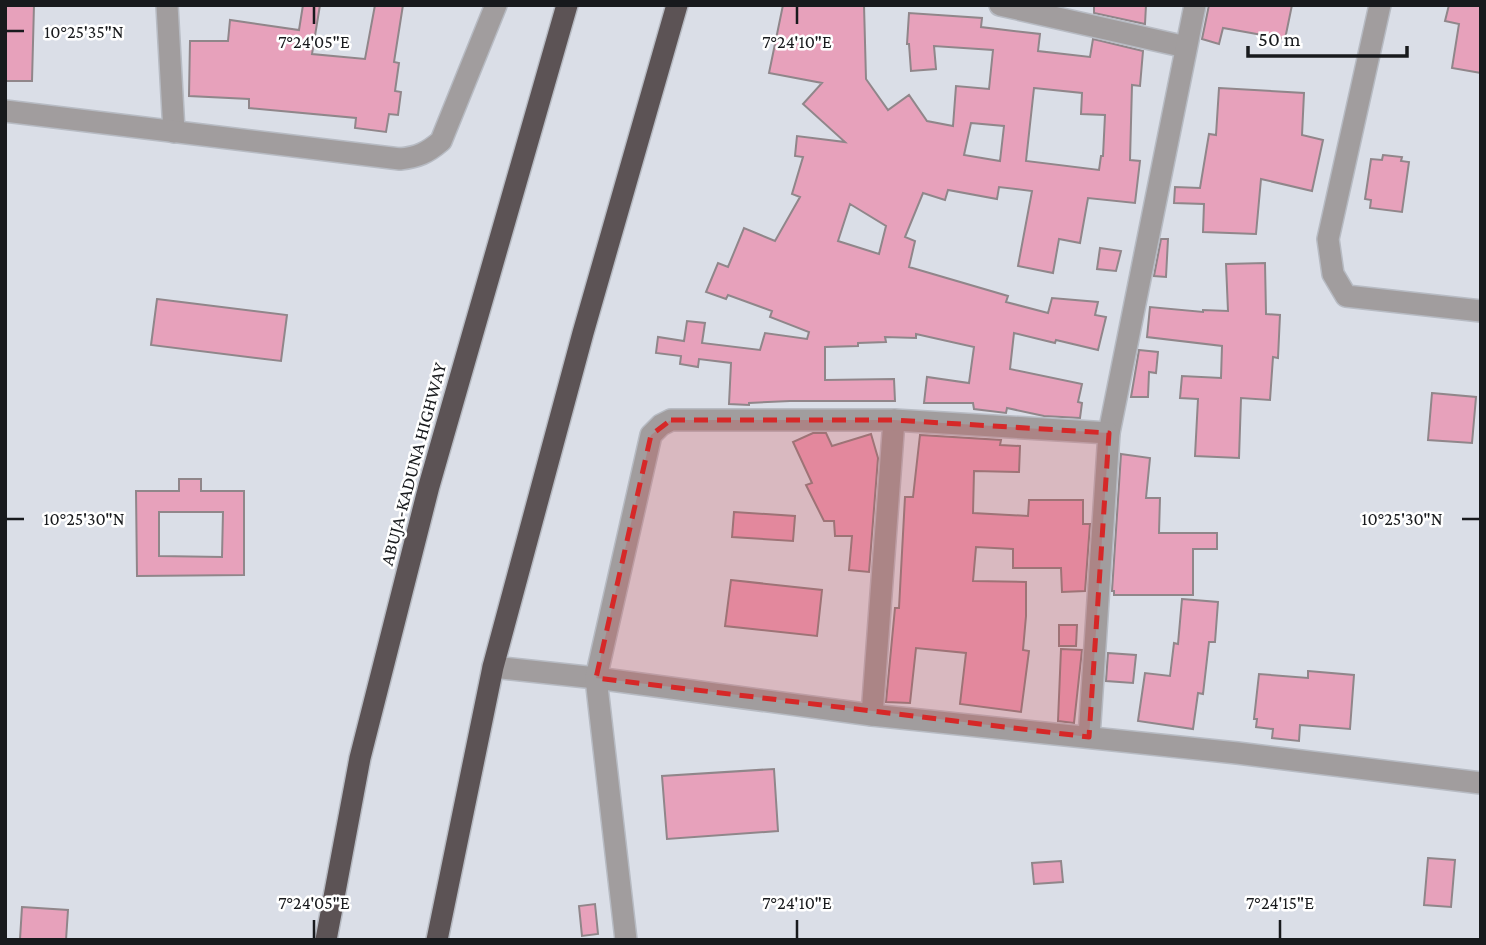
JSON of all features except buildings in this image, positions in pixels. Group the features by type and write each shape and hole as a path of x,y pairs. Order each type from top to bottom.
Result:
{"highway":[{"name":"ABUJA-KADUNA HIGHWAY","path":"326,940 360,758 429,486 567,5"},
{"path":"437,940 493,667 583,333 677,5"}],"street":[{"path":"167,5 174,132"},
{"path":"5,111 400,159 416,158 441,141 496,5"},
{"path":"1000,5 1186,47"},
{"path":"1089,737 1109,433 1195,5"},
{"path":"1380,5 1328,239 1333,274 1346,296 1481,311"},
{"path":"626,940 596,678 651,435 671,420 894,420 1109,433"},
{"path":"872,715 894,420"},
{"path":"493,667 872,715 1250,754 1481,783"}],"highlighted area":[{"path":"671,420 894,420 1109,433 1089,737 596,678 651,435"}]}
